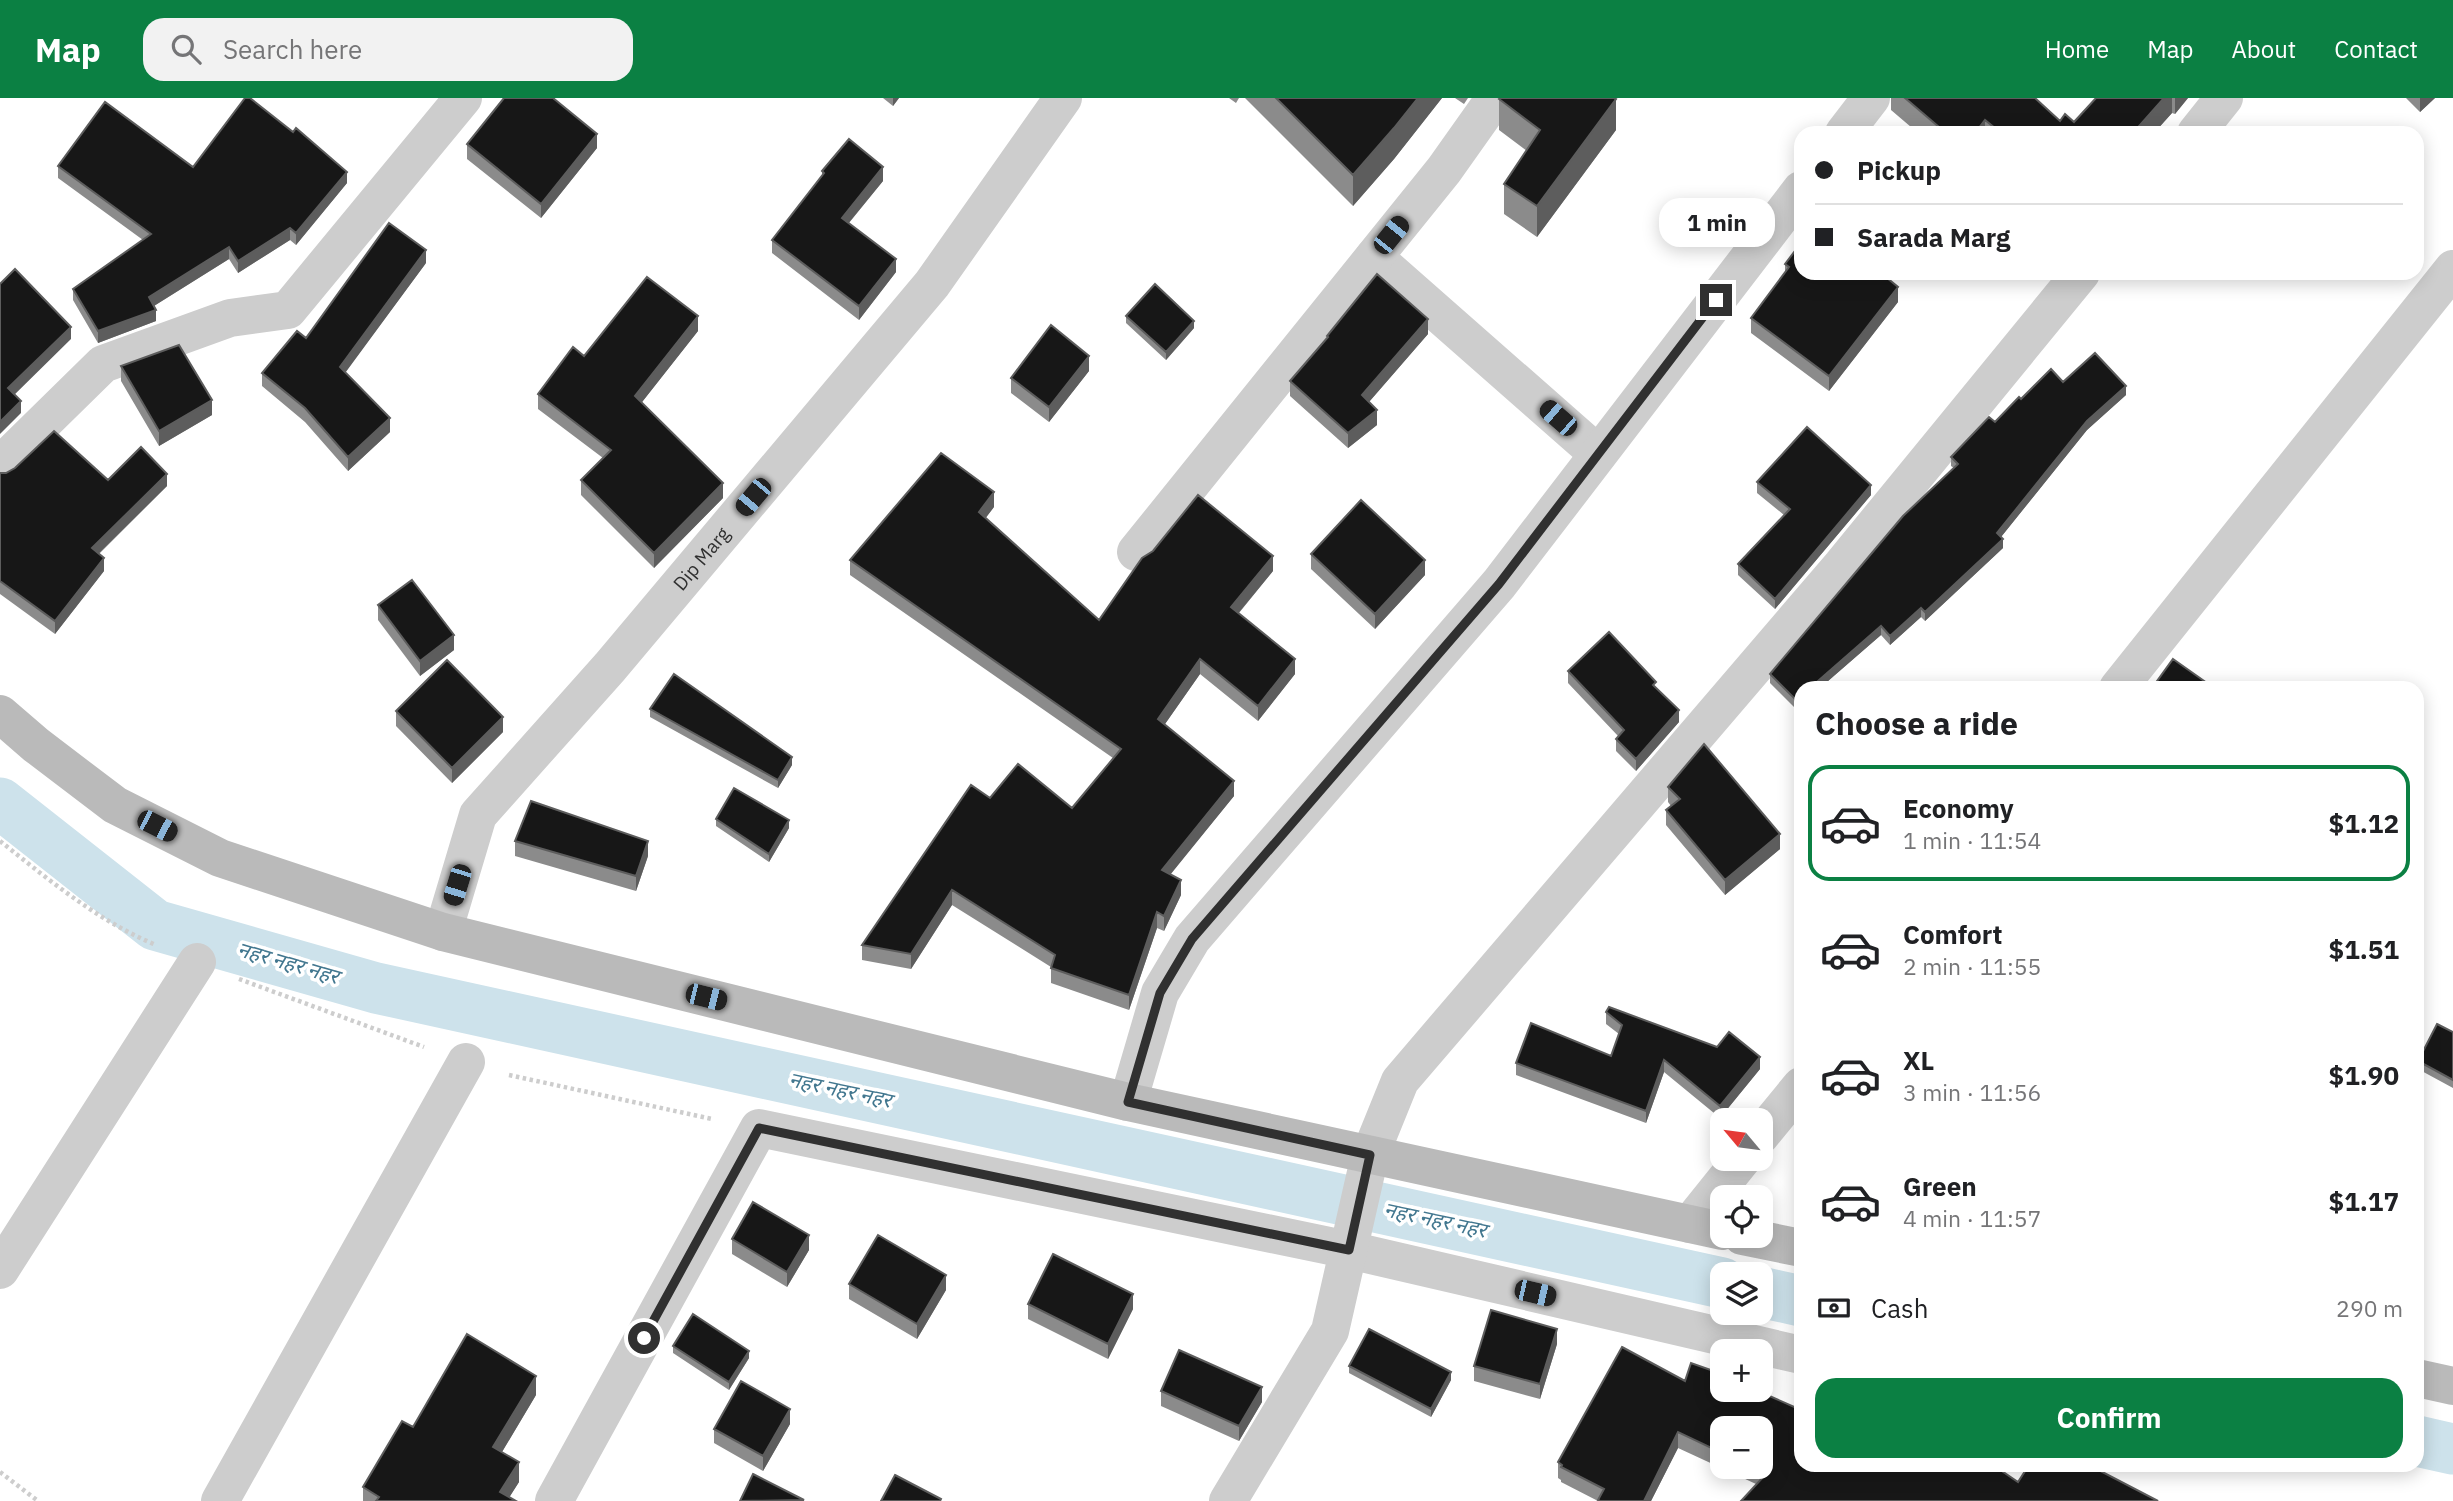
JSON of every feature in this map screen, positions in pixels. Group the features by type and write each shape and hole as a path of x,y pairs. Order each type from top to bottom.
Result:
{"main road":[{"path":"0,714 115,805 220,858 443,932 1128,1102 1368,1165 1706,1228"},
{"path":"1773,1242 1794,1247"},
{"path":"2424,1380 2453,1386"}],"street":[{"path":"0,465 103,364 230,318 288,310 463,98"},
{"name":"Dip Marg","path":"443,932 478,815 610,667 932,284 1063,98"},
{"path":"1136,552 1444,170 1495,98"},
{"path":"1849,126 1871,98"},
{"path":"2202,126 2224,98"},
{"path":"1128,1102 1160,993 1192,939 1499,584 1794,199"},
{"path":"1374,257 1598,454"},
{"path":"1228,1501 1330,1331 1368,1165 1400,1081 1842,565 2075,280"},
{"path":"2124,681 2448,286"},
{"path":"0,1270 197,961"},
{"path":"220,1501 466,1062"},
{"path":"1773,1120 1794,1095"},
{"path":"554,1501 759,1128 1350,1244 1794,1353"},
{"path":"1706,1228 1736,1171"}],"path":[{"path":"0,841 62,890 128,933 197,961 486,1070 759,1128"},
{"path":"0,1472 38,1501"}],"building":[{"path":"245,98 250,98 293,132 296,128 347,172 296,233 290,228 238,261 229,247 149,297 156,310 98,331 73,289 151,234 58,166 105,102 193,167"},
{"path":"504,98 553,98 597,134 541,204 467,144"},
{"path":"1276,98 1418,98 1353,175"},
{"path":"1500,98 1616,99 1537,206 1504,184 1540,130"},
{"path":"1905,98 2035,98 2060,121 2065,114 2074,122 2096,98 2164,98 2139,126 1992,126 1985,120 1980,126 1938,126"},
{"path":"849,139 883,167 842,218 896,259 859,306 772,240"},
{"path":"389,223 426,250 340,367 390,418 348,457 305,408 262,373 297,331 306,338"},
{"path":"1794,252 1794,280 1890,280 1898,287 1829,376 1751,318 1789,267 1785,264"},
{"path":"15,269 71,327 8,388 21,401 0,422 0,284"},
{"path":"1377,274 1428,319 1362,395 1377,410 1348,433 1290,381"},
{"path":"647,277 698,316 635,396 723,483 654,553 581,480 611,450 538,394 573,347 584,356"},
{"path":"1155,284 1194,321 1166,352 1126,316"},
{"path":"1051,325 1089,356 1049,407 1011,378"},
{"path":"179,345 212,400 159,431 121,366"},
{"path":"2095,353 2126,386 2087,421 1997,533 2003,539 1925,612 1921,608 1890,636 1881,626 1818,681 1794,681 1794,698 1770,674 1903,516 1958,464 1951,457 1989,417 1995,422 2051,369 2063,382"},
{"path":"1807,427 1871,485 1775,599 1738,564 1790,509 1757,482"},
{"path":"54,431 108,480 141,447 167,474 92,548 104,558 55,621 0,581 0,473 15,468"},
{"path":"941,453 994,492 979,512 1099,620 1142,558 1153,551 1198,495 1273,556 1231,607 1295,659 1258,706 1200,659 1158,719 1234,781 1162,870 1181,880 1164,916 1157,912 1129,995 1051,968 1055,955 952,890 911,954 862,945 971,785 990,798 1018,764 1072,808 1121,749 850,560"},
{"path":"1361,500 1425,560 1375,614 1311,554"},
{"path":"412,580 454,635 420,661 378,605"},
{"path":"1609,632 1656,682 1653,685 1679,710 1636,759 1616,739 1624,730 1568,671"},
{"path":"2173,659 2204,681 2157,681"},
{"path":"447,660 503,717 452,768 396,711"},
{"path":"674,674 792,757 778,780 650,709"},
{"path":"1704,744 1780,834 1725,880 1666,810 1680,799 1668,787"},
{"path":"734,788 789,820 769,854 716,819"},
{"path":"531,801 648,841 636,876 515,841"},
{"path":"1609,1007 1717,1047 1729,1032 1760,1057 1720,1106 1664,1060 1646,1111 1516,1063 1531,1023 1611,1056 1622,1025 1606,1012"},
{"path":"2437,1024 2453,1032 2453,1080 2424,1064 2424,1049"},
{"path":"753,1202 809,1235 787,1272 732,1239"},
{"path":"878,1235 946,1275 917,1324 849,1284"},
{"path":"1053,1254 1133,1294 1108,1344 1028,1304"},
{"path":"1491,1310 1557,1329 1540,1384 1474,1366"},
{"path":"693,1314 749,1351 729,1382 673,1346"},
{"path":"1369,1329 1451,1372 1431,1409 1349,1366"},
{"path":"467,1334 536,1376 493,1447 519,1462 500,1492 516,1501 376,1501 379,1497 363,1487 402,1421 413,1427"},
{"path":"1622,1347 1685,1381 1691,1363 1710,1370 1710,1402 1773,1402 1773,1398 1794,1407 1794,1472 2003,1472 2018,1482 2024,1472 2102,1472 2158,1501 1741,1501 1761,1479 1773,1479 1773,1416 1710,1416 1710,1447 1678,1432 1644,1501 1600,1501 1598,1500 1604,1489 1561,1467 1558,1462"},
{"path":"1179,1350 1262,1387 1239,1426 1161,1391"},
{"path":"741,1381 790,1409 763,1456 714,1429"},
{"path":"753,1474 804,1500 740,1501"},
{"path":"895,1475 941,1499 940,1501 881,1501"}],"waterway":[{"name":"नहर नहर नहर","path":"0,803 155,925 376,988 1710,1280"},
{"name":"नहर नहर नहर","path":"1773,1295 1794,1299"},
{"name":"नहर नहर नहर","path":"2424,1443 2453,1449"}],"route":[{"path":"644,1338 759,1128 1349,1250 1370,1155 1128,1102 1160,993 1192,939 1499,584 1716,300"}]}
